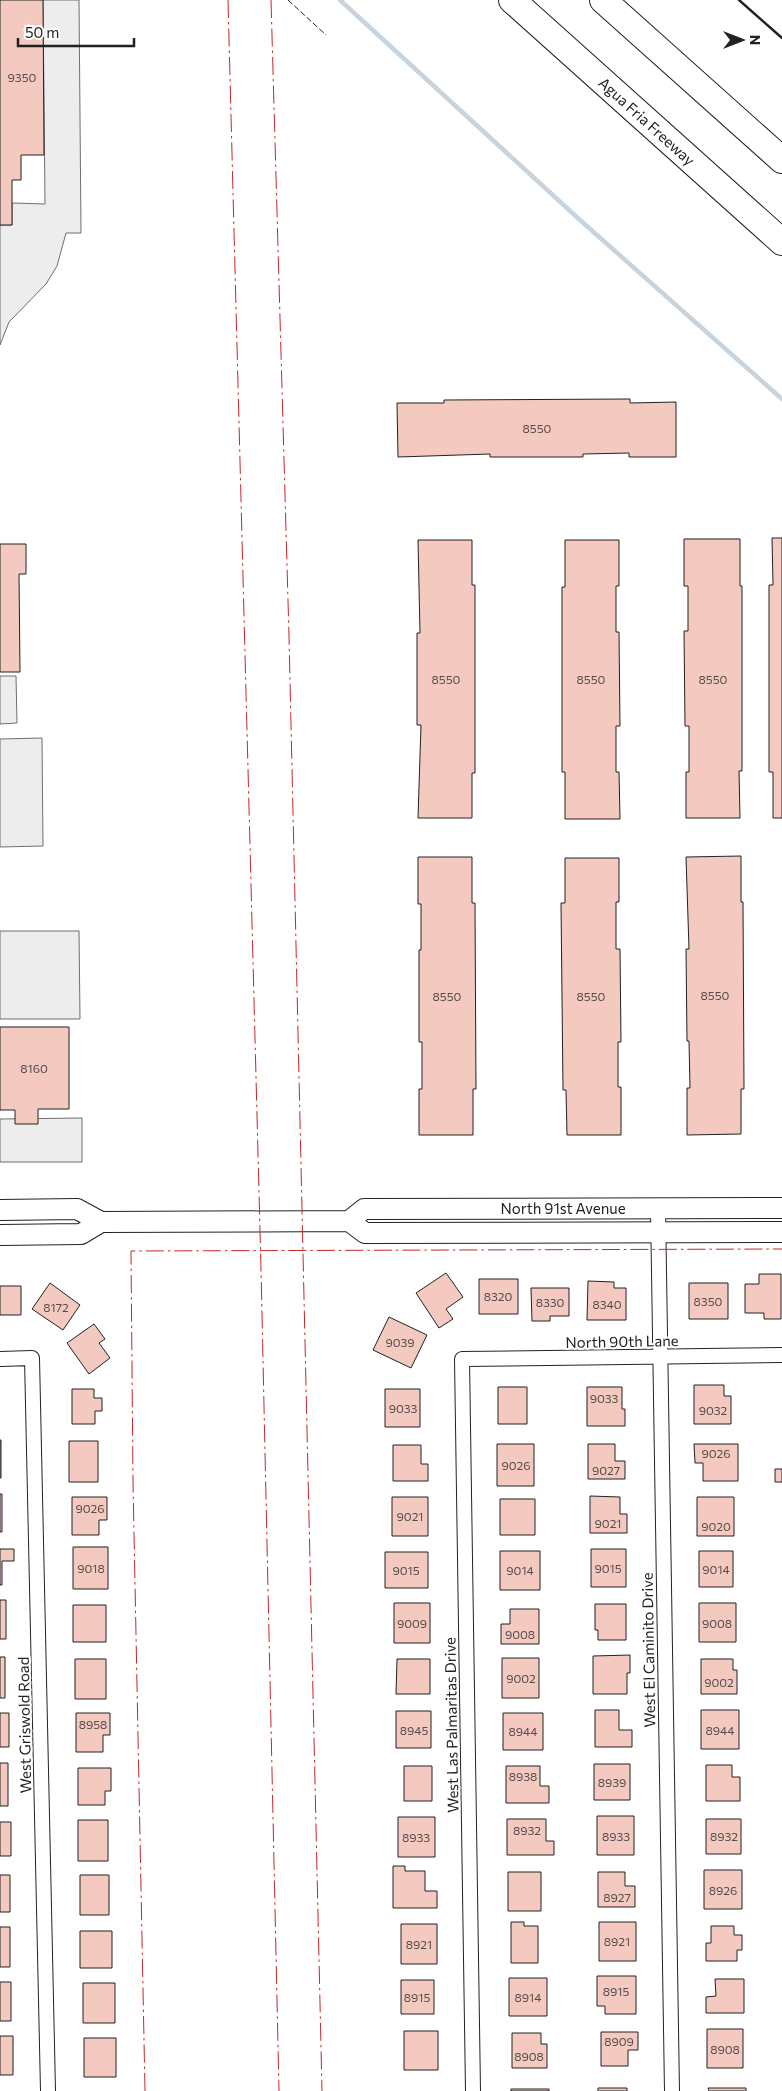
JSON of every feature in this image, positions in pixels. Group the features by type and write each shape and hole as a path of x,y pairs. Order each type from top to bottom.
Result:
{"highway":[{"name":"Agua Fria Freeway","path":"512,0 782,242"},
{"path":"603,0 782,160"}],"main road":[{"name":"North 91st Avenue","path":"349,1221 364,1209 782,1208"},
{"name":"North 91st Avenue","path":"0,1210 77,1209 101,1222 349,1221 365,1233 782,1232"},
{"name":"North 91st Avenue","path":"0,1235 81,1234 101,1222"}],"street":[{"name":"West El Caminito Drive","path":"658,1208 672,2091"},
{"name":"North 90th Lane","path":"462,1359 782,1355"},
{"name":"West Griswold Road","path":"0,1359 32,1358 48,2091"},
{"name":"West Las Palmaritas Drive","path":"462,1359 473,2091"}],"shaded area":[{"path":"43,0 79,0 81,233 66,233 57,266 46,284 9,322 0,345 0,225 12,225 12,203 45,204"},
{"path":"0,676 16,676 17,723 0,724"},
{"path":"42,738 43,846 0,847 0,739"},
{"path":"0,931 79,931 80,1019 0,1019"},
{"path":"82,1118 82,1162 0,1162 0,1119"}],"building":[{"path":"0,0 43,0 44,155 21,155 21,180 12,180 12,225 0,225"},
{"path":"630,399 630,403 676,402 676,457 629,457 629,453 583,454 583,457 490,457 490,454 398,457 397,403 444,403 444,400"},
{"path":"772,538 782,538 782,818 773,818 773,772 769,772 769,585 773,585"},
{"path":"684,539 740,539 740,586 742,586 742,771 739,771 740,818 686,818 689,726 685,726 684,631 688,631 688,586 684,586"},
{"path":"418,540 472,540 472,585 475,585 475,773 472,773 472,818 418,818 421,725 417,725 417,633 420,633"},
{"path":"565,540 619,540 616,632 619,632 620,726 616,726 616,772 619,772 620,819 565,819 565,772 562,772 562,587 565,587"},
{"path":"0,544 26,544 26,574 19,574 20,672 0,672"},
{"path":"741,856 744,1089 741,1089 741,1134 687,1135 687,1088 690,1088 689,1041 687,1041 686,949 689,949 686,857"},
{"path":"418,857 472,857 472,903 475,903 476,1089 473,1089 473,1135 419,1135 419,1089 422,1089 422,1042 419,1042 421,904 418,904"},
{"path":"565,858 619,858 619,902 616,902 616,949 620,949 621,1042 618,1042 618,1087 621,1087 621,1135 567,1135 566,1090 563,1090 561,903 565,903"},
{"path":"0,1027 69,1027 69,1109 38,1109 38,1124 15,1124 15,1110 0,1110"},
{"path":"446,1273 463,1297 446,1309 453,1319 439,1328 416,1293"},
{"path":"759,1274 781,1274 781,1319 764,1319 764,1313 745,1313 745,1284 759,1284"},
{"path":"479,1279 518,1279 518,1314 479,1314"},
{"path":"588,1281 614,1282 614,1288 626,1288 626,1320 587,1320"},
{"path":"50,1283 80,1305 63,1330 32,1309"},
{"path":"689,1283 728,1283 728,1319 689,1319"},
{"path":"0,1286 21,1286 21,1315 0,1315"},
{"path":"531,1288 569,1288 569,1316 550,1316 550,1321 532,1321"},
{"path":"389,1317 427,1335 411,1368 373,1350"},
{"path":"94,1324 105,1339 99,1343 110,1358 89,1374 67,1343"},
{"path":"694,1385 724,1385 724,1396 731,1396 731,1424 694,1424"},
{"path":"498,1387 527,1387 527,1424 498,1424"},
{"path":"587,1387 622,1387 622,1409 625,1409 625,1426 587,1426"},
{"path":"72,1389 94,1389 94,1398 102,1398 102,1411 95,1411 95,1424 72,1424"},
{"path":"385,1389 420,1389 420,1427 385,1427"},
{"path":"1,1440 1,1478 0,1478"},
{"path":"69,1441 98,1441 98,1482 69,1482"},
{"path":"497,1444 534,1444 534,1486 497,1486"},
{"path":"588,1444 615,1444 615,1461 625,1461 625,1479 588,1479"},
{"path":"694,1444 738,1444 738,1481 703,1481 703,1463 695,1463"},
{"path":"393,1445 421,1445 421,1464 428,1464 428,1481 393,1481"},
{"path":"775,1469 782,1469 782,1482 775,1482"},
{"path":"0,1494 2,1494 2,1532 0,1532"},
{"path":"590,1496 620,1497 620,1514 627,1514 627,1533 590,1533"},
{"path":"72,1497 107,1497 107,1520 99,1520 99,1535 72,1535"},
{"path":"392,1497 428,1497 428,1536 392,1536"},
{"path":"697,1497 734,1497 734,1536 697,1536"},
{"path":"500,1499 535,1499 535,1535 500,1535"},
{"path":"73,1547 108,1547 108,1589 73,1589"},
{"path":"0,1549 14,1549 14,1561 2,1561 2,1585 0,1585"},
{"path":"591,1549 626,1549 626,1587 591,1587"},
{"path":"500,1551 540,1551 540,1590 500,1590"},
{"path":"699,1551 733,1551 733,1587 699,1587"},
{"path":"385,1552 428,1552 428,1588 385,1588"},
{"path":"0,1600 6,1600 6,1639 0,1639"},
{"path":"394,1603 430,1603 430,1643 394,1643"},
{"path":"699,1603 736,1603 736,1642 699,1642"},
{"path":"595,1604 626,1604 626,1640 598,1640 598,1630 595,1630"},
{"path":"73,1605 106,1605 106,1642 73,1642"},
{"path":"510,1609 539,1609 539,1644 501,1644 501,1624 510,1624"},
{"path":"630,1655 630,1673 627,1673 627,1694 593,1694 593,1656"},
{"path":"0,1657 5,1657 5,1698 0,1698"},
{"path":"502,1658 539,1658 539,1698 502,1698"},
{"path":"75,1659 106,1659 106,1699 75,1699"},
{"path":"397,1659 430,1659 430,1694 396,1694"},
{"path":"701,1659 733,1659 733,1670 737,1670 737,1694 701,1694"},
{"path":"595,1710 619,1710 619,1730 632,1730 632,1747 595,1747"},
{"path":"701,1710 739,1710 739,1749 701,1749"},
{"path":"396,1711 431,1711 431,1748 396,1748"},
{"path":"0,1713 9,1713 9,1747 0,1747"},
{"path":"76,1713 110,1713 110,1735 103,1735 103,1752 76,1752"},
{"path":"503,1713 543,1713 543,1750 503,1750"},
{"path":"0,1763 8,1763 8,1806 0,1806"},
{"path":"594,1764 630,1764 630,1800 594,1800"},
{"path":"706,1765 732,1765 732,1777 740,1777 740,1801 706,1801"},
{"path":"404,1766 432,1766 432,1801 404,1801"},
{"path":"506,1766 540,1766 540,1786 549,1786 549,1803 506,1803"},
{"path":"78,1768 111,1768 111,1791 105,1791 105,1805 78,1805"},
{"path":"597,1816 634,1816 634,1855 597,1855"},
{"path":"398,1817 435,1817 435,1857 398,1857"},
{"path":"507,1819 546,1819 546,1841 554,1841 554,1855 507,1855"},
{"path":"706,1819 741,1819 741,1854 706,1854"},
{"path":"78,1820 108,1820 108,1861 78,1861"},
{"path":"0,1822 11,1822 11,1856 0,1856"},
{"path":"393,1866 405,1866 405,1871 425,1871 425,1891 437,1891 437,1908 393,1908"},
{"path":"704,1870 742,1870 742,1909 704,1909"},
{"path":"508,1872 541,1872 541,1911 508,1911"},
{"path":"598,1872 625,1872 625,1886 635,1886 635,1907 598,1907"},
{"path":"0,1875 10,1875 10,1912 0,1912"},
{"path":"80,1875 109,1875 109,1915 80,1915"},
{"path":"511,1922 524,1922 524,1926 538,1926 538,1963 511,1963"},
{"path":"599,1922 636,1922 636,1961 599,1961"},
{"path":"401,1924 437,1924 437,1964 401,1964"},
{"path":"711,1926 734,1926 734,1935 742,1935 742,1950 737,1950 737,1961 706,1961 706,1943 711,1943"},
{"path":"0,1927 10,1927 10,1967 0,1967"},
{"path":"80,1931 112,1931 112,1968 80,1968"},
{"path":"597,1976 636,1976 636,2014 605,2014 605,2006 597,2006"},
{"path":"509,1978 547,1978 547,2016 509,2016"},
{"path":"715,1979 744,1979 744,2013 706,2013 706,1997 716,1996"},
{"path":"401,1980 434,1980 434,2014 401,2014"},
{"path":"0,1982 11,1982 11,2021 0,2021"},
{"path":"83,1983 115,1983 115,2023 83,2023"},
{"path":"707,2029 743,2029 743,2068 707,2068"},
{"path":"404,2031 438,2031 438,2070 404,2070"},
{"path":"601,2032 638,2032 638,2050 628,2050 628,2066 601,2066"},
{"path":"512,2033 541,2033 541,2044 547,2044 547,2068 512,2068"},
{"path":"0,2036 13,2036 13,2075 0,2075"},
{"path":"84,2038 116,2038 116,2077 84,2077"},
{"path":"598,2088 627,2088 627,2091 598,2091"},
{"path":"708,2088 746,2088 746,2091 709,2091"},
{"path":"511,2089 549,2089 549,2091 511,2091"}],"waterway":[{"path":"340,0 580,220 782,399"}],"fence":[{"path":"288,0 326,35"}],"wall":[{"path":"739,0 782,38"}],"power":[{"path":"228,0 261,1269 279,2091"},
{"path":"271,0 289,636 322,2091"},
{"path":"145,2091 133,1482 131,1251 782,1249"}]}
